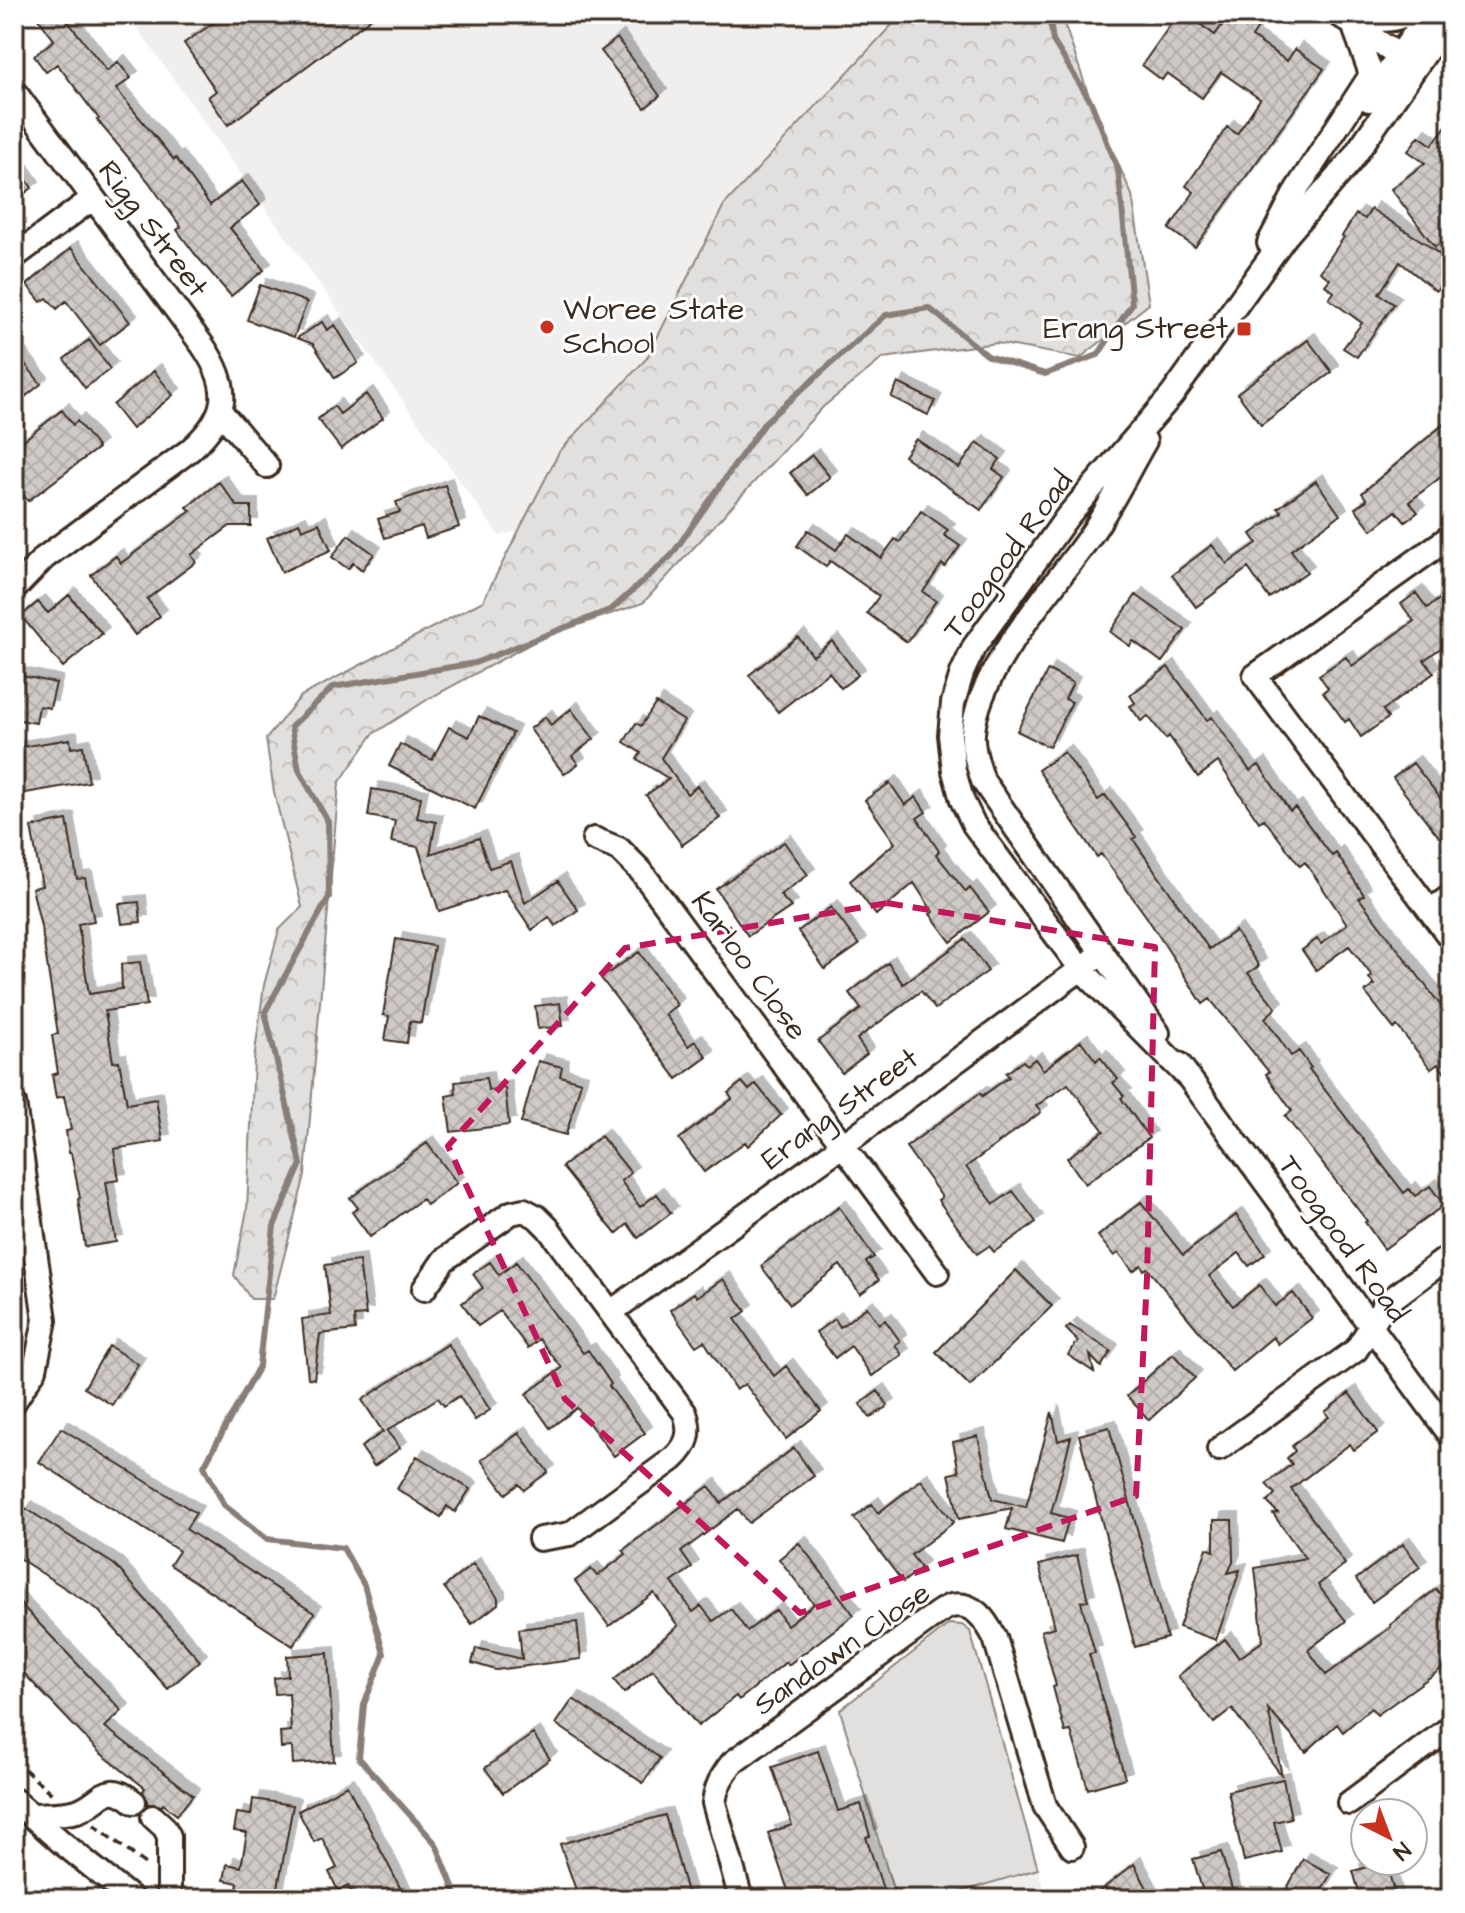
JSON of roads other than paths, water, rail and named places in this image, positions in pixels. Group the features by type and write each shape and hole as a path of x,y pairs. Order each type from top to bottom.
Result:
{"street":[{"path":"1352,17 1389,20 1407,14"},
{"name":"Toogood Road","path":"1187,1076 1081,969 974,825 962,800 954,771 950,735 953,703 974,647 1067,517 1172,395 1285,237 1350,162 1394,101 1407,60 1428,14"},
{"name":"Toogood Road","path":"1407,60 1451,16"},
{"path":"1352,17 1407,60"},
{"path":"1235,308 1297,189 1369,78 1370,71 1352,17"},
{"name":"Rigg Street","path":"14,91 217,366 223,398 220,411"},
{"path":"14,257 93,198"},
{"name":"Toogood Road","path":"1172,395 1092,534 993,670 976,713 973,736 976,758 983,781 1187,1076 1451,1436"},
{"path":"14,589 44,558 190,450 207,434 220,411 267,466"},
{"path":"1451,536 1255,676 1451,939"},
{"name":"Karloo Close","path":"594,839 619,849 641,871 937,1273"},
{"path":"1430,911 1451,896"},
{"name":"Erang Street","path":"611,1312 1104,952"},
{"path":"14,1103 44,1303 41,1344 31,1378 14,1402"},
{"path":"424,1289 444,1260 498,1221 524,1210 548,1228 685,1413 689,1438 673,1459 570,1534 540,1539"},
{"path":"1219,1449 1356,1350 1385,1304 1451,1255"},
{"path":"14,1380 41,1344"},
{"name":"Sandown Close","path":"741,1899 714,1803 723,1775 732,1763 951,1606 972,1608 984,1617 995,1638 1045,1806 1072,1847"},
{"path":"1357,1797 1451,1727"},
{"path":"31,1815 75,1812 110,1792 122,1793 134,1802"},
{"path":"14,1800 132,1899"},
{"path":"153,1817 169,1836 169,1891"}],"waterway":[{"path":"458,1899 436,1844 359,1758 364,1704 384,1654 364,1585 343,1548 267,1539 224,1505 204,1466 259,1366 274,1226 301,1164 265,1012 329,897 328,822 299,770 291,727 333,687 475,663 612,609 671,556 765,422 886,315 929,308 988,356 1045,374 1098,355 1132,304 1118,169 1091,102 1053,41 1049,14"}],"place":[{"name":"Woree State School","path":"547,327"},
{"name":"Erang Street","path":"1244,329"}]}
